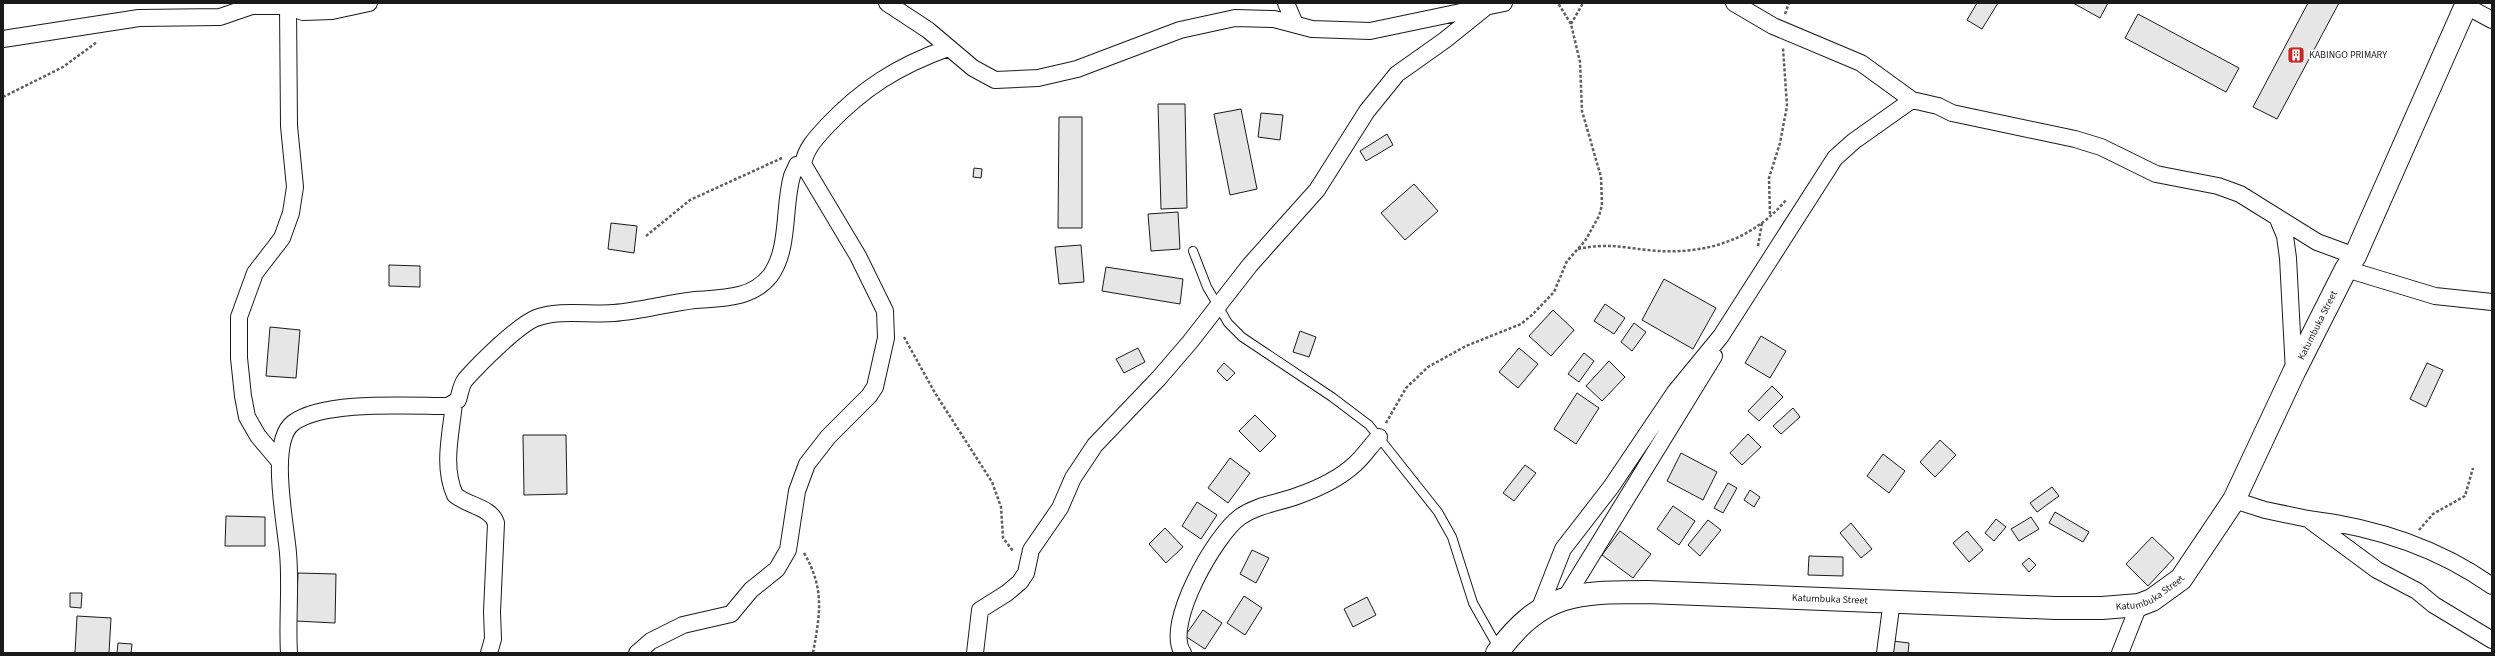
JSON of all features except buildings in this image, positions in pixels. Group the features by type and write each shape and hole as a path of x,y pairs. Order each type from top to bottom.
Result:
{"main road":[{"name":"Katumbuka Street","path":"1498,651 1538,610 1566,597 1592,592 1647,592 1892,600 2055,608 2102,608 2139,605 2163,594 2181,579 2234,500 2294,372 2350,262 2466,4"}],"street":[{"path":"3,39 139,18 220,17 252,6 288,6 303,12 325,11 369,3"},
{"path":"887,3 928,30 973,68 991,78 1020,80 1038,78 1095,64 1180,30 1211,22 1235,18 1264,18 1312,29 1370,31 1504,3"},
{"path":"1286,3 1295,24"},
{"path":"1734,3 1783,30 1861,63 1912,100 1938,106 1952,113 2088,143 2156,174 2218,186 2240,194 2278,219 2350,262 2435,296 2492,302"},
{"path":"2466,4 2492,20"},
{"path":"280,462 258,436 247,417 242,396 239,358 239,317 255,273 282,238 292,213 295,187 289,126 288,6"},
{"path":"975,653 980,610 1010,591 1024,576 1027,563 1035,544 1060,508 1073,478 1095,445 1159,378 1250,265 1317,190 1367,111 1397,74 1446,40 1486,7"},
{"path":"637,653 651,641 683,625 724,616 735,611 751,590 777,569 788,550 797,491 807,464 828,437 869,396 875,387 881,366 886,323 885,311 869,275 803,164 805,153 821,132 874,83 918,59 948,48"},
{"path":"1566,597 1836,161 1912,100"},
{"path":"1538,610 1563,549 1611,487 1675,392 1721,336 1832,162 1854,141 1912,100"},
{"path":"289,653 288,554 280,462 285,435 292,423 312,415 354,406 448,406 458,400 464,381 517,330 536,318 558,314 627,312 676,302 739,295 754,291 769,277 778,259 783,237 788,190 797,165 803,164"},
{"path":"2278,219 2285,236 2288,258 2294,372"},
{"path":"454,403 448,454 449,480 455,495 489,512 494,516 496,523 492,612 493,640 489,653"},
{"path":"1183,653 1179,646 1179,636 1181,620 1190,593 1218,539 1232,523 1252,510 1299,495 1336,479 1355,464 1379,437"},
{"path":"2234,500 2265,510 2308,519 2359,527 2410,543 2436,552 2466,567 2492,586"},
{"path":"2308,519 2371,566 2417,591 2434,605 2492,640"},
{"path":"1885,653 1892,600"},
{"path":"2120,653 2139,605"}],"lane":[{"path":"1193,251 1217,307 1228,323 1242,337 1357,415 1379,437 1446,523 1473,603 1498,651"}],"path":[{"path":"1379,437 1398,399 1415,380 1444,357 1521,324 1554,292 1567,261 1585,241 1599,216 1602,193 1596,158 1582,111 1581,70 1571,24 1558,3"},
{"path":"1571,24 1583,3"},
{"path":"1770,214 1769,178 1780,143 1787,106 1783,30"},
{"path":"3,97 63,67 100,40"},
{"path":"646,236 690,200 785,156"},
{"path":"1577,249 1614,245 1675,252 1716,247 1745,235 1790,196"},
{"path":"903,335 935,393 992,482 1001,507 1001,526 1005,542 1027,563"},
{"path":"2410,543 2423,523 2433,514 2465,496 2473,468"},
{"path":"791,537 799,545 812,566 820,593 820,610 813,653"}],"place":[{"name":"KABINGO PRIMARY","path":"2296,55"}]}
